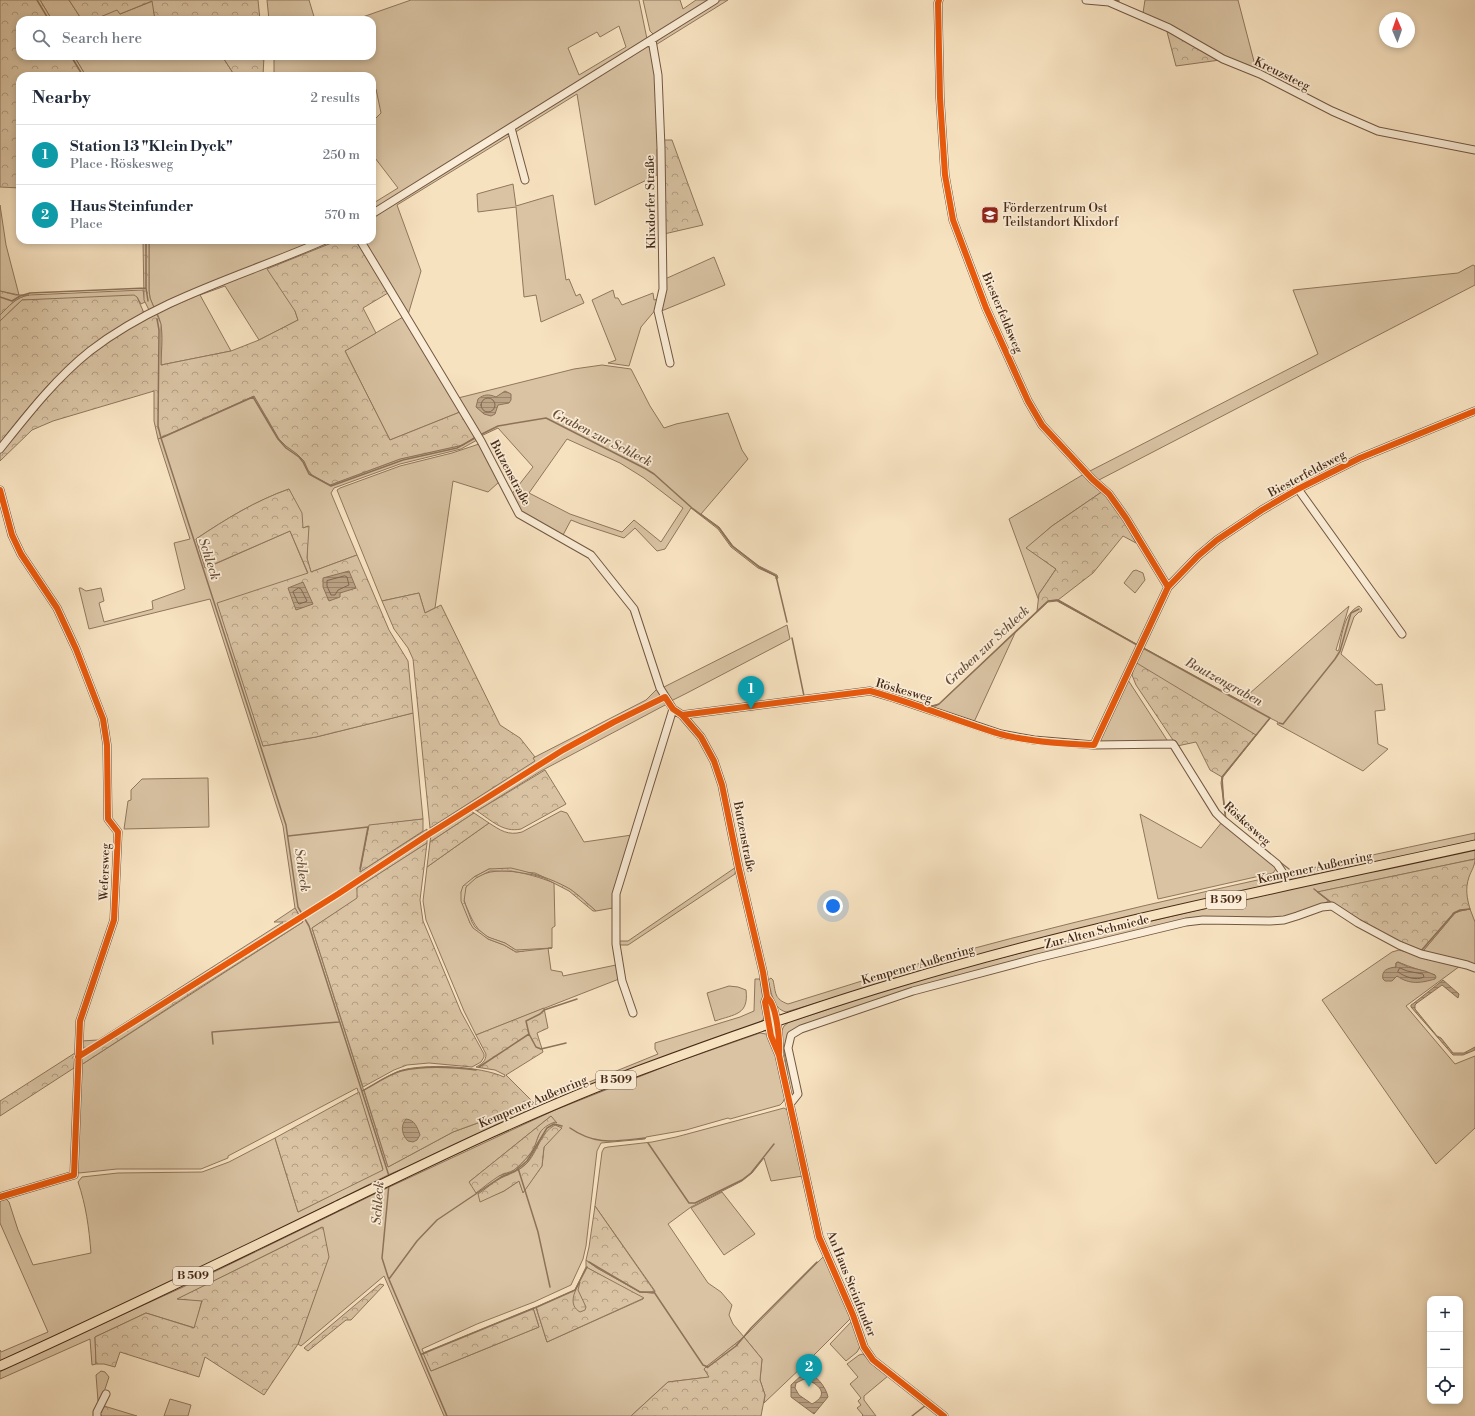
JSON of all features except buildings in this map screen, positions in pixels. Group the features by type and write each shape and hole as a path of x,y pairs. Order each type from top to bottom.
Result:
{"main road":[{"name":"Kempener Außenring","path":"0,1366 109,1317 388,1182 543,1111 636,1072 772,1024 905,980 1057,939 1475,845"}],"street":[{"path":"376,212 715,0"},
{"name":"Biesterfeldsweg","path":"939,0 940,98 945,175 953,220 981,295 1028,401 1042,425 1092,479 1109,494 1126,518 1168,587"},
{"name":"Kreuzsteeg","path":"1086,0 1109,2 1169,28 1223,59 1260,74 1332,111 1378,132 1475,150"},
{"name":"Klixdorfer Straße","path":"652,40 658,75 661,148 663,289 658,311 670,362"},
{"path":"512,128 525,180"},
{"path":"0,449 40,398 72,367 101,343 136,320 164,306 315,244"},
{"name":"Butzenstraße","path":"362,244 481,441 519,514 591,554 634,609 660,688 673,709 682,715 701,737 714,761 722,785 739,869 763,972 767,997 771,1001 772,1024"},
{"name":"Biesterfeldsweg","path":"1094,745 1168,587 1198,556 1217,540 1262,510 1298,489 1360,458 1475,411"},
{"name":"Biesterfeldsweg","path":"1298,489 1402,634"},
{"name":"Wefersweg","path":"0,490 12,535 21,554 57,608 76,649 103,719 107,745 108,819 118,832 114,920 80,1021 74,1175 0,1197"},
{"name":"Röskesweg","path":"682,715 870,691 1002,734 1034,740 1094,745 1173,744 1216,813 1277,864 1283,873"},
{"path":"633,1014 622,980 616,944 616,894 673,709"},
{"name":"Zur Alten Schmiede","path":"790,1104 798,1094 788,1048 791,1035 801,1029 913,991 1037,958 1186,922 1203,920 1284,920 1322,906 1332,906 1358,924 1399,945 1421,954 1475,968"},
{"name":"An Haus Steinfunder","path":"772,1024 780,1047 779,1055 819,1237 853,1315 864,1347 873,1360 944,1416"},
{"path":"97,1416 97,1412 106,1394"}],"green space":[{"path":"0,0 40,0 50,16 16,16 16,60 76,60 84,72 16,72 16,188 0,187"},
{"path":"40,0 69,0 79,16 50,16"},
{"path":"69,0 258,0 260,16 154,16 152,1 120,14 117,10 103,16 79,16"},
{"path":"267,0 309,0 314,16 269,16"},
{"path":"411,0 639,0 647,39 376,208 376,202 398,188 376,159 376,118 381,113 376,89 376,72 274,72 274,60 376,60 376,16 365,16","holes":["619,26 626,47 579,75 568,48 597,32 600,37"]},
{"path":"643,0 680,0 683,9 696,0 710,0 654,35 650,31"},
{"path":"721,0 728,0 654,46 658,40"},
{"path":"1145,0 1238,0 1256,69 1223,56 1143,13"},
{"path":"153,1 155,16 102,16 117,9 120,14"},
{"path":"1166,28 1220,60 1176,66"},
{"path":"646,46 651,48 654,57 659,149 657,149 657,175 595,205 577,94 514,133 516,128"},
{"path":"76,60 225,60 232,72 84,72"},
{"path":"225,60 264,60 263,72 232,72"},
{"path":"508,133 511,135 397,205 421,271 408,315 365,244 376,244 376,216"},
{"path":"663,140 672,140 703,225 664,234"},
{"path":"513,184 516,206 553,195 566,280 569,279 576,296 580,294 584,303 541,322 536,295 524,297 516,207 478,212 477,194"},
{"path":"0,205 6,245 19,295 0,291"},
{"path":"143,244 149,244 149,290 150,298 161,324 161,365 231,351 259,340 298,320 295,311 267,269 329,244 358,244 388,293 363,308 376,333 345,351 390,440 460,412 475,437 463,445 400,459 330,485 312,475 304,461 279,439 254,396 158,439 154,421 154,391 53,421 32,430 0,461 0,452 52,390 97,349 114,337 152,316 144,300"},
{"path":"149,244 309,244 154,308 149,290"},
{"path":"323,244 331,244 295,311 298,320 259,340 225,286 200,295 231,351 161,365 162,332 157,313 220,286"},
{"path":"714,257 725,285 659,312 665,279"},
{"path":"1473,265 1475,266 1475,285 1097,481 1088,472 1318,354 1293,290 1458,273"},
{"path":"143,290 145,302 141,304 137,297 22,300 0,321 0,315 16,300 24,296"},
{"path":"613,290 615,298 618,298 622,305 653,293 654,300 659,299 657,308 641,327 629,366 608,363 616,360 592,300"},
{"path":"0,291 16,295 29,295 16,300 0,315"},
{"path":"134,295 137,297 144,313 98,342 71,363 38,396 0,443 0,321 22,300"},
{"path":"403,317 460,412 390,440 345,351"},
{"path":"602,365 631,369 650,406 664,428 728,413 742,450 748,459 701,514 719,527 733,546 759,566 777,575 778,578 776,579 776,576 758,568 731,547 718,529 691,508 665,549 657,551 635,528 624,538 571,520 563,535 520,512 511,495 533,467 498,428 481,436 458,398 574,369","holes":["567,439 620,463 644,478 683,508 661,542 634,520 622,532 570,514 529,493"]},
{"path":"254,396 279,439 304,461 312,475 330,485 400,459 463,445 475,437 477,440 461,449 400,464 334,488 331,493 357,555 311,572 307,559 308,526 303,528 289,489 264,499 241,511 196,539 206,568 290,531 308,574 263,746 316,737 413,713 423,819 369,826 360,872 427,829 427,834 305,913 306,915 427,837 427,843 357,888 358,898 312,928 388,1167 453,1132 527,1105 535,1104 658,1054 655,1049 655,1043 740,1017 754,1011 755,979 760,979 765,1013 763,1020 758,1023 390,1174 175,1281 0,1361 0,1350 1,1352 48,1332 0,1223 0,1199 5,1198 9,1202 18,1230 33,1265 91,1253 87,1217 78,1182 82,1177 118,1173 202,1172 229,1162 275,1138 298,1212 383,1169 357,1088 228,1156 228,1158 201,1169 117,1169 79,1173 76,1171 81,1065 303,922 295,908 283,826 210,599 89,629 79,588 86,591 101,588 104,601 99,603 104,622 153,609 152,601 185,589 174,543 190,539 158,439"},
{"path":"479,444 499,482 488,492 453,481 435,608 425,613 419,593 382,601 337,490 400,466 452,453"},
{"path":"1084,474 1103,491 1052,526 1027,548 1056,569 1039,594 1039,601 1009,519"},
{"path":"289,489 302,513 303,528 309,526 307,558 311,572 357,555 389,630 408,661 413,713 316,737 263,746 217,603 308,573 290,531 205,568 196,539 241,511 264,499"},
{"path":"1103,491 1123,518 1136,543 1123,536 1093,573 1058,600 1048,601 1037,611 1039,594 1056,569 1026,548 1052,526"},
{"path":"1136,570 1143,573 1145,580 1135,593 1124,583 1133,571"},
{"path":"419,593 425,613 441,605 500,725 520,738 535,757 533,758 535,761 430,828 413,659 408,648 394,629 382,601"},
{"path":"1057,599 1138,645 1057,601 1048,602 1015,633 974,722 936,710 931,706 939,704 1048,601"},
{"path":"1349,606 1336,650 1338,651 1339,649 1344,624 1354,609 1359,606 1362,609 1361,612 1354,617 1341,654 1376,685 1382,684 1385,710 1375,711 1378,744 1388,749 1363,771 1277,724 1278,722 1270,718 1223,777 1222,784 1226,820 1221,783 1222,777 1226,772 1135,662 1142,647 1241,701"},
{"path":"787,625 790,639 687,693 671,701 662,688"},
{"path":"1135,662 1256,735 1222,777 1210,770 1196,742 1177,746 1136,685 1132,675"},
{"path":"1128,680 1167,740 1166,743 1098,742"},
{"path":"869,688 863,690 804,696"},
{"path":"657,689 667,704 541,771 477,811 474,809 541,765 540,763 431,832 430,828 534,761 533,758 646,700"},
{"path":"545,770 566,804 521,829 515,830 498,825 477,811"},
{"path":"208,778 209,827 124,829 128,801 131,800 131,790 142,779"},
{"path":"471,811 474,813 430,842 431,835"},
{"path":"561,811 567,813 584,842 632,835 613,908 596,911 571,890 535,873 489,869 474,877 461,892 470,923 488,939 504,945 516,952 524,951 515,950 505,943 490,938 478,929 466,906 464,892 466,887 474,879 496,871 520,873 544,879 554,883 555,926 552,928 552,948 548,948 551,970 562,972 563,976 616,965 619,979 476,1035 464,1011 426,920 423,901 427,867 489,823 504,832 517,833 522,832"},
{"path":"474,813 489,823 427,867 430,842"},
{"path":"1140,814 1201,848 1222,822 1275,864 1276,869 1273,873 1158,899"},
{"path":"423,819 423,831 360,872 369,825"},
{"path":"1475,833 1475,842 951,963 786,1012 781,1010 775,1004 768,980 771,978 773,980 775,992 778,998 788,1004 945,956 1011,938 1209,891"},
{"path":"427,843 420,900 423,921 461,1012 484,1054 484,1057 481,1062 472,1067 429,1063 407,1065 394,1070 363,1087 312,928 357,898 357,888"},
{"path":"1475,848 1475,859 1318,892 1329,901 1296,915 1283,918 1203,918 913,989 789,1036 796,1093 793,1095 790,1091 781,1032 784,1026 789,1022 914,981 984,962 1193,911"},
{"path":"1475,859 1467,886 1467,897 1470,909 1455,913 1423,951 1415,950 1343,912 1317,892"},
{"path":"736,867 735,874 628,945 619,945 618,941 628,941"},
{"path":"511,868 541,876 563,885 577,894 596,911 593,911 569,891 544,878 511,871 490,871 476,878 466,887 464,901 475,927 488,937 505,943 516,950 552,948 516,952 504,945 488,939 473,928 470,923 461,901 461,892 463,886 474,877 489,869"},
{"path":"295,908 303,922 81,1065 81,1041 98,1040 283,922 274,922"},
{"path":"1470,909 1475,922 1475,966 1423,951 1455,913"},
{"path":"1399,950 1460,966 1406,1006 1455,1064 1475,1056 1475,1128 1436,1164 1322,1000 1392,952","holes":["1398,962 1416,969 1435,975 1397,976 1395,978 1396,963"]},
{"path":"729,986 746,990 746,998 743,1009 734,1015 715,1021 707,993"},
{"path":"544,1008 548,1028 537,1033 543,1052 506,1075 535,1104 527,1105 453,1132 388,1167 364,1090 399,1071 422,1067 437,1066 467,1068 494,1073 504,1077 505,1075 495,1070 476,1067 483,1062 486,1054 476,1035"},
{"path":"760,1033 766,1034 771,1040 773,1046 786,1095 780,1105 686,1130 646,1137 645,1139 601,1143 597,1151 586,1246 583,1259 571,1285 534,1302 477,1324 422,1349 431,1371 539,1327 533,1308 536,1307 547,1342 643,1299 586,1267 586,1260 597,1268 640,1292 654,1293 655,1291 595,1206 602,1152 604,1148 652,1142 676,1137 784,1108 789,1111 803,1176 771,1181 764,1158 752,1173 742,1181 691,1207 668,1224 708,1283 721,1292 732,1305 729,1315 733,1324 744,1337 708,1366 708,1369 704,1369 710,1377 668,1382 631,1416 444,1416 384,1276 301,1346 298,1344 328,1257 322,1227 178,1299 202,1300 195,1328 146,1313 95,1337 96,1364 92,1365 90,1339 0,1379 0,1370 181,1288 385,1189 555,1110 674,1063","holes":["551,1116 555,1122 544,1127 540,1132 532,1151 519,1166 502,1175 469,1182","561,1128 544,1147 542,1166 523,1192 519,1181 504,1191 480,1201 501,1178 516,1172 528,1162 539,1143"]},
{"path":"75,1053 74,1068 0,1116 0,1101"},
{"path":"359,1092 383,1170 298,1212 275,1138"},
{"path":"551,1116 557,1123 555,1122 548,1125 540,1132 533,1150 524,1161 514,1170 499,1176 476,1193 469,1182"},
{"path":"555,1125 562,1128 544,1147 542,1166 523,1193 519,1181 504,1191 480,1202 478,1194 498,1180 519,1170 525,1165 531,1158 546,1132"},
{"path":"722,1192 755,1234 724,1255 691,1208"},
{"path":"595,1206 655,1292 640,1292 597,1268 586,1260"},
{"path":"323,1227 329,1257 298,1344 264,1395 205,1357 199,1377 120,1352 115,1367 104,1364 96,1364 95,1337 146,1313 194,1328 202,1301 177,1299"},
{"path":"824,1256 851,1318 764,1403 765,1395 760,1380 762,1359 744,1337"},
{"path":"586,1267 644,1298 547,1342 536,1307 575,1290"},
{"path":"580,1282 578,1290 586,1307 585,1310 580,1312 574,1306 573,1298"},
{"path":"380,1284 384,1285 351,1320 346,1320 308,1351 304,1348"},
{"path":"533,1308 539,1327 431,1371 423,1353"},
{"path":"852,1321 861,1345 857,1352 846,1361 830,1344"},
{"path":"744,1337 762,1359 760,1380 765,1395 761,1416 631,1416 668,1382 709,1377 704,1369 706,1367 708,1368 707,1366"},
{"path":"863,1354 875,1367 888,1376 864,1396 864,1400 876,1416 862,1416 863,1415 857,1408 861,1405 858,1401 861,1398 850,1384 858,1377 847,1364 859,1355"},
{"path":"101,1371 105,1372 109,1377 101,1401 98,1401 96,1375"},
{"path":"170,1399 191,1405 188,1416 164,1416"},
{"path":"104,1406 137,1416 99,1416"}],"water":[{"path":"505,391 511,394 511,400 509,403 498,405 495,414 491,416 484,414 476,407 478,399 482,396 489,395 496,397"},
{"path":"349,571 356,588 340,593 340,597 329,601 323,587 323,578"},
{"path":"303,582 313,604 296,610 288,588"},
{"path":"1398,962 1408,967 1425,971 1435,975 1436,977 1435,979 1420,982 1411,982 1397,976 1392,981 1385,981 1383,979 1383,973 1388,969 1396,967 1396,963"},
{"path":"1443,980 1459,994 1458,998 1442,985 1417,1003 1415,1005 1415,1009 1453,1053 1464,1053 1475,1047 1475,1050 1463,1055 1453,1055 1411,1007 1411,1005"},
{"path":"406,1119 414,1122 420,1135 417,1140 413,1142 408,1141 403,1133 402,1127"},
{"path":"805,1372 809,1373 817,1378 825,1389 828,1397 814,1414 791,1397 791,1385","holes":["804,1379 818,1386 822,1393 818,1400 812,1404 799,1395 795,1388 796,1383"]}],"waterway":[{"name":"Schleck","path":"37,0 47,16"},
{"path":"1115,0 1119,1"},
{"name":"Schleck","path":"73,60 81,72"},
{"name":"Schleck","path":"146,244 146,288 148,301"},
{"path":"0,297 12,301 20,296 30,293 146,288"},
{"name":"Schleck","path":"157,319 159,330 158,426 161,438 286,825 298,907 309,926 389,1176"},
{"name":"Graben zur Schleck","path":"161,438 253,397 278,439 286,448 299,457 309,474 331,486 403,460 457,448 475,438"},
{"name":"Graben zur Schleck","path":"480,435 498,426 546,418 646,469 654,474 692,508 719,528 732,546 759,567 776,576 787,622"},
{"name":"Graben zur Schleck","path":"913,701 930,706 939,704 1048,601 1057,600 1137,645"},
{"path":"1279,723 1283,724 1335,659 1340,651 1351,613 1359,609"},
{"name":"Graben zur Schleck","path":"792,638 804,696"},
{"name":"Boutzengraben","path":"1143,648 1270,718 1222,777 1226,819"},
{"path":"288,836 368,827 360,869"},
{"name":"Boutzengraben","path":"1276,859 1289,869"},
{"name":"Graben zur Schleck","path":"1314,889 1332,903"},
{"name":"Graben zur Schleck","path":"1420,952 1454,913 1460,910 1470,909"},
{"path":"479,1067 529,1034 526,1021 540,1014 544,1010 577,999"},
{"path":"213,1044 212,1032 339,1022"},
{"path":"529,1034 536,1047 541,1049 566,1043"},
{"path":"362,1091 391,1075 410,1069 438,1067 476,1070"},
{"path":"389,1279 417,1241 437,1220 501,1177 515,1171 527,1161 547,1128 554,1124 562,1126"},
{"path":"570,1128 579,1134 597,1140 615,1141 645,1138"},
{"path":"648,1143 689,1203 695,1203 742,1180 751,1173 774,1144"},
{"path":"518,1168 538,1232 550,1287"},
{"name":"Schleck","path":"389,1184 382,1258 388,1277 447,1416"},
{"path":"589,1262 640,1292 654,1292 703,1365 708,1367 736,1346 751,1328 817,1262"},
{"path":"422,1354 575,1290 587,1267"},
{"path":"912,1416 926,1405"}],"cycle path":[{"path":"939,0 940,98 945,175 953,220 986,308 1028,401 1042,425 1092,479 1109,494 1126,518 1168,587"},
{"path":"682,715 870,691 1011,737 1047,742 1094,745 1168,587 1198,556 1217,540 1262,510 1298,489 1360,458 1475,411"},
{"path":"0,490 12,535 21,554 57,608 76,649 103,719 107,745 108,819 118,832 114,920 80,1021 74,1175 0,1197"},
{"path":"78,1057 338,894 429,834 563,750 614,722 665,697 673,709 682,715 701,737 714,761 722,785 739,869 763,972 767,997 765,1002 771,1036 779,1055"},
{"path":"768,998 774,1009 776,1017 779,1055 819,1237 853,1315 864,1347 873,1360 944,1416"}],"place":[{"name":"Förderzentrum Ost Teilstandort Klixdorf","path":"990,215"},
{"name":"Station 13 \"Klein Dyck\"","path":"751,709"},
{"name":"Haus Steinfunder","path":"809,1387"}]}
